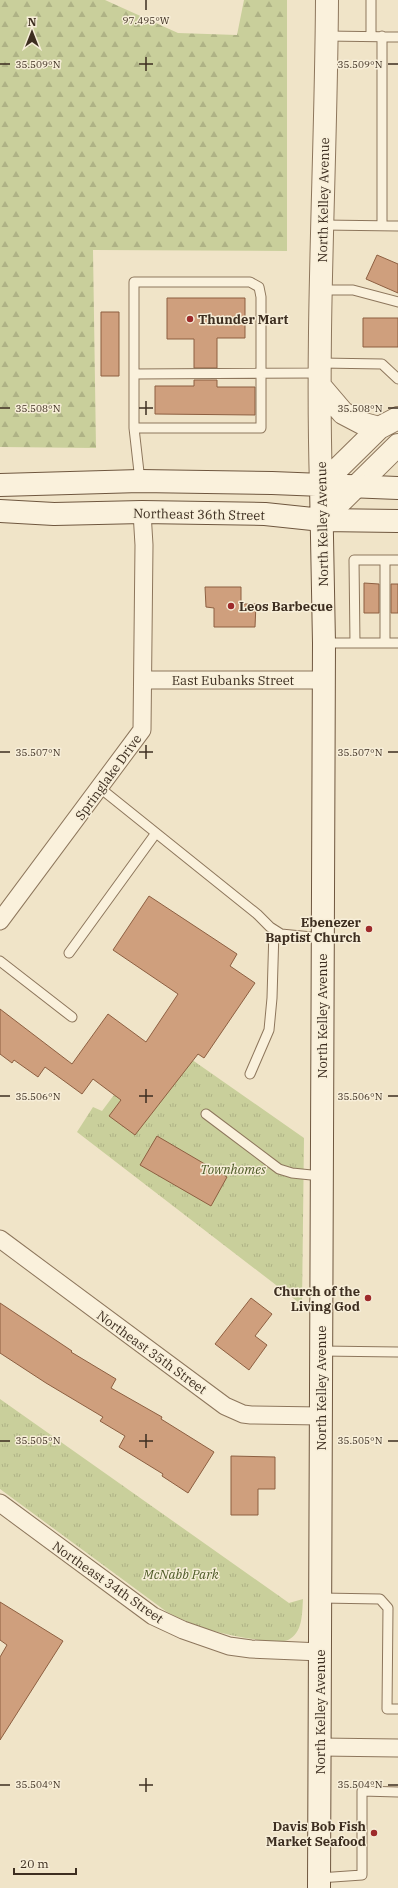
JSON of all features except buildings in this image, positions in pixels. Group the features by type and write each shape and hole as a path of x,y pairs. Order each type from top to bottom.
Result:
{"main road":[{"name":"North Kelley Avenue","path":"319,1883 324,680 320,374 327,0"},
{"path":"320,374 343,413 364,424 379,428"},
{"path":"321,485 379,428 398,418"},
{"path":"322,520 398,445"},
{"path":"140,481 142,512"},
{"path":"0,485 140,481 272,483 398,488"},
{"name":"Northeast 36th Street","path":"0,511 54,514 142,512 264,514 322,520 398,521"}],"street":[{"name":"Springlake Drive","path":"0,921 142,730 144,545 142,512"},
{"name":"East Eubanks Street","path":"143,680 324,680"},
{"name":"Northeast 35th Street","path":"0,1239 225,1406 243,1414 251,1415 321,1416"},
{"name":"Northeast 34th Street","path":"0,1503 153,1616 183,1630 210,1640 236,1647 321,1652"},
{"path":"320,1747 398,1748"}],"lane":[{"path":"371,0 371,36"},
{"path":"326,36 398,36"},
{"path":"382,36 382,225"},
{"path":"322,225 398,226"},
{"path":"134,428 262,428 262,296 259,287 250,282 134,282 134,428 140,481"},
{"path":"321,290 353,290 398,302"},
{"path":"134,374 320,374 382,364 398,379"},
{"path":"355,643 354,560 398,560"},
{"path":"385,560 385,643"},
{"path":"324,643 398,643"},
{"path":"100,788 251,909 274,930 281,934 322,938"},
{"path":"69,953 156,833"},
{"path":"250,1074 269,1030 272,998 274,930"},
{"path":"0,961 72,1017"},
{"path":"206,1114 279,1169 292,1173 321,1176"},
{"path":"321,1351 398,1352"},
{"path":"321,1598 380,1600 388,1608 387,1709 398,1709"},
{"path":"388,1617 398,1617"},
{"path":"319,1883 362,1875 362,1792 398,1792"}],"green space":[{"path":"0,0 105,0 178,33 237,35 244,0 287,0 287,251 93,250 96,448 0,447"},
{"name":"Townhomes","path":"158,1036 304,1138 302,1305 77,1132 93,1107 102,1111"},
{"name":"McNabb Park","path":"0,1399 289,1603 303,1599 301,1622 297,1633 288,1640 274,1642 236,1636 212,1630 178,1618 167,1612 0,1489"}],"place":[{"name":"Thunder Mart","path":"190,319"},
{"name":"Leos Barbecue","path":"231,606"},
{"name":"Ebenezer Baptist Church","path":"369,929"},
{"name":"Church of the Living God","path":"368,1298"},
{"name":"Davis Bob Fish Market Seafood","path":"374,1833"}]}
